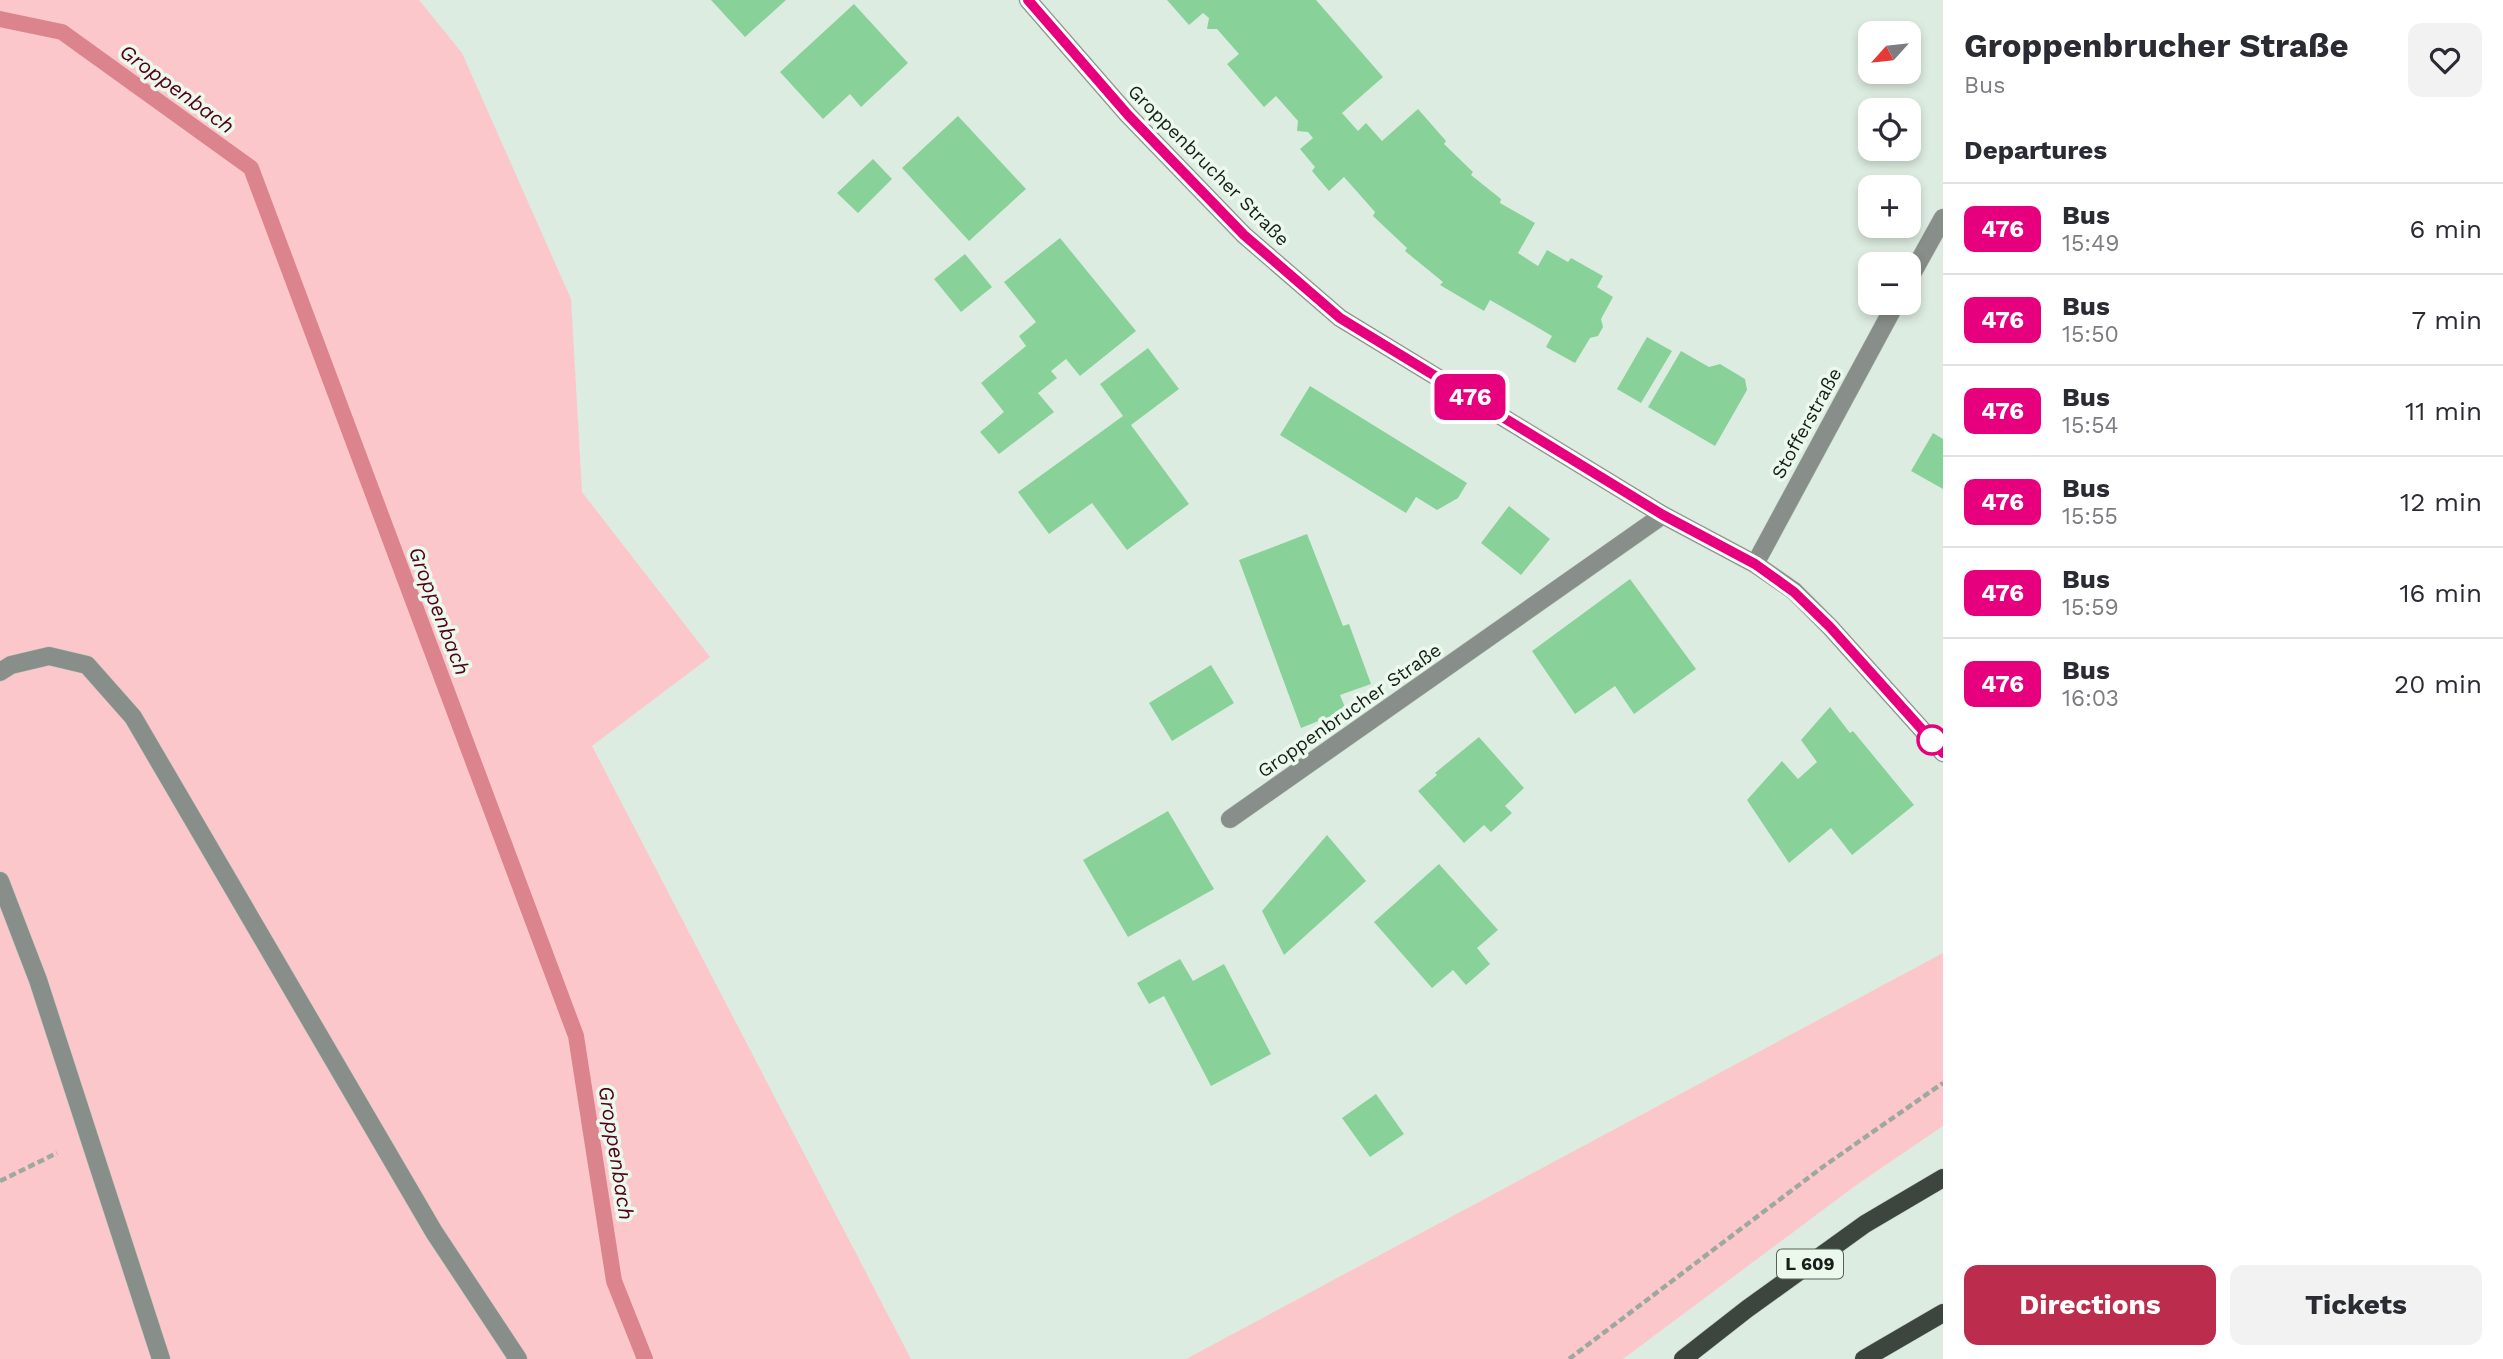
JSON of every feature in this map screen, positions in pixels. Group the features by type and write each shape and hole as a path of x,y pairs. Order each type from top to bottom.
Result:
{"main road":[{"name":"L 609","path":"1683,1359 1747,1309 1866,1224 1943,1178"},
{"path":"1864,1359 1943,1313"}],"street":[{"name":"Groppenbrucher Straße","path":"1028,0 1128,115 1244,235 1340,318 1663,515 1755,564 1794,592 1830,627 1943,753"},
{"path":"1921,257 1943,218"},
{"name":"Stofferstraße","path":"1755,564 1890,315"},
{"name":"Groppenbrucher Straße","path":"1230,819 1663,515"},
{"path":"0,672 10,665 50,656 87,665 133,718 434,1232 518,1359"},
{"path":"0,881 38,980 161,1359"}],"path":[{"path":"1569,1359 1824,1166 1943,1083"},
{"path":"0,1181 89,1136"}],"shaded area":[{"path":"0,0 419,0 462,53 571,299 582,492 710,657 592,746 911,1359 0,1359"},
{"path":"1943,953 1943,1126 1855,1186 1623,1359 1186,1359"}],"building":[{"path":"711,0 786,0 745,37"},
{"path":"1167,0 1316,0 1383,77 1342,113 1358,131 1366,123 1382,141 1418,109 1446,141 1444,144 1473,172 1471,175 1501,199 1500,203 1535,223 1518,253 1538,266 1547,250 1568,262 1571,258 1603,276 1597,287 1613,297 1601,319 1603,327 1598,336 1590,338 1575,363 1546,347 1552,336 1511,312 1490,300 1484,311 1440,285 1443,282 1405,251 1407,248 1373,216 1375,212 1344,177 1329,191 1312,171 1315,167 1300,149 1313,138 1308,132 1297,131 1298,121 1276,96 1264,107 1227,64 1239,54 1217,29 1207,29 1209,18 1203,13 1189,25"},
{"path":"854,4 908,63 861,107 850,94 823,119 780,72"},
{"path":"958,116 1026,189 969,241 902,168"},
{"path":"873,159 892,179 858,213 837,193"},
{"path":"1060,238 1136,331 1080,376 1066,359 1051,371 1057,378 1038,393 1054,412 999,454 980,432 1004,412 981,383 1026,346 1019,336 1036,322 1004,282"},
{"path":"965,254 992,287 961,312 934,279"},
{"path":"1647,337 1672,351 1641,403 1617,389"},
{"path":"1148,348 1179,389 1131,425 1189,504 1127,550 1092,503 1049,534 1018,492 1123,416 1100,384"},
{"path":"1681,351 1709,367 1720,364 1745,379 1747,390 1715,446 1648,407"},
{"path":"1310,386 1467,483 1458,498 1437,510 1416,497 1406,513 1280,435"},
{"path":"1933,433 1943,439 1943,489 1911,471"},
{"path":"1509,506 1550,539 1521,575 1481,543"},
{"path":"1307,534 1343,626 1349,624 1371,684 1340,695 1346,710 1301,728 1239,560"},
{"path":"1630,579 1696,669 1634,714 1615,686 1575,714 1532,651"},
{"path":"1211,665 1234,703 1172,741 1149,703"},
{"path":"1830,707 1914,805 1852,855 1831,828 1789,863 1747,800 1782,761 1798,779 1817,762 1801,740"},
{"path":"1479,737 1524,788 1505,806 1512,813 1491,832 1484,825 1464,843 1418,791 1437,775 1435,773"},
{"path":"1168,811 1214,889 1128,937 1083,860"},
{"path":"1327,835 1366,881 1284,955 1262,911"},
{"path":"1439,864 1498,930 1477,948 1490,964 1466,985 1453,970 1432,988 1374,922"},
{"path":"1180,959 1193,981 1224,964 1271,1054 1211,1086 1164,996 1149,1004 1137,983"},
{"path":"1376,1094 1404,1134 1370,1157 1342,1118"}],"waterway":[{"name":"Groppenbach","path":"0,19 62,32 251,168 576,1036 614,1281 645,1359"}],"bus line":[{"name":"476","path":"1028,0 1128,115 1244,235 1340,318 1663,515 1755,564 1794,592 1830,627 1943,753"}]}
